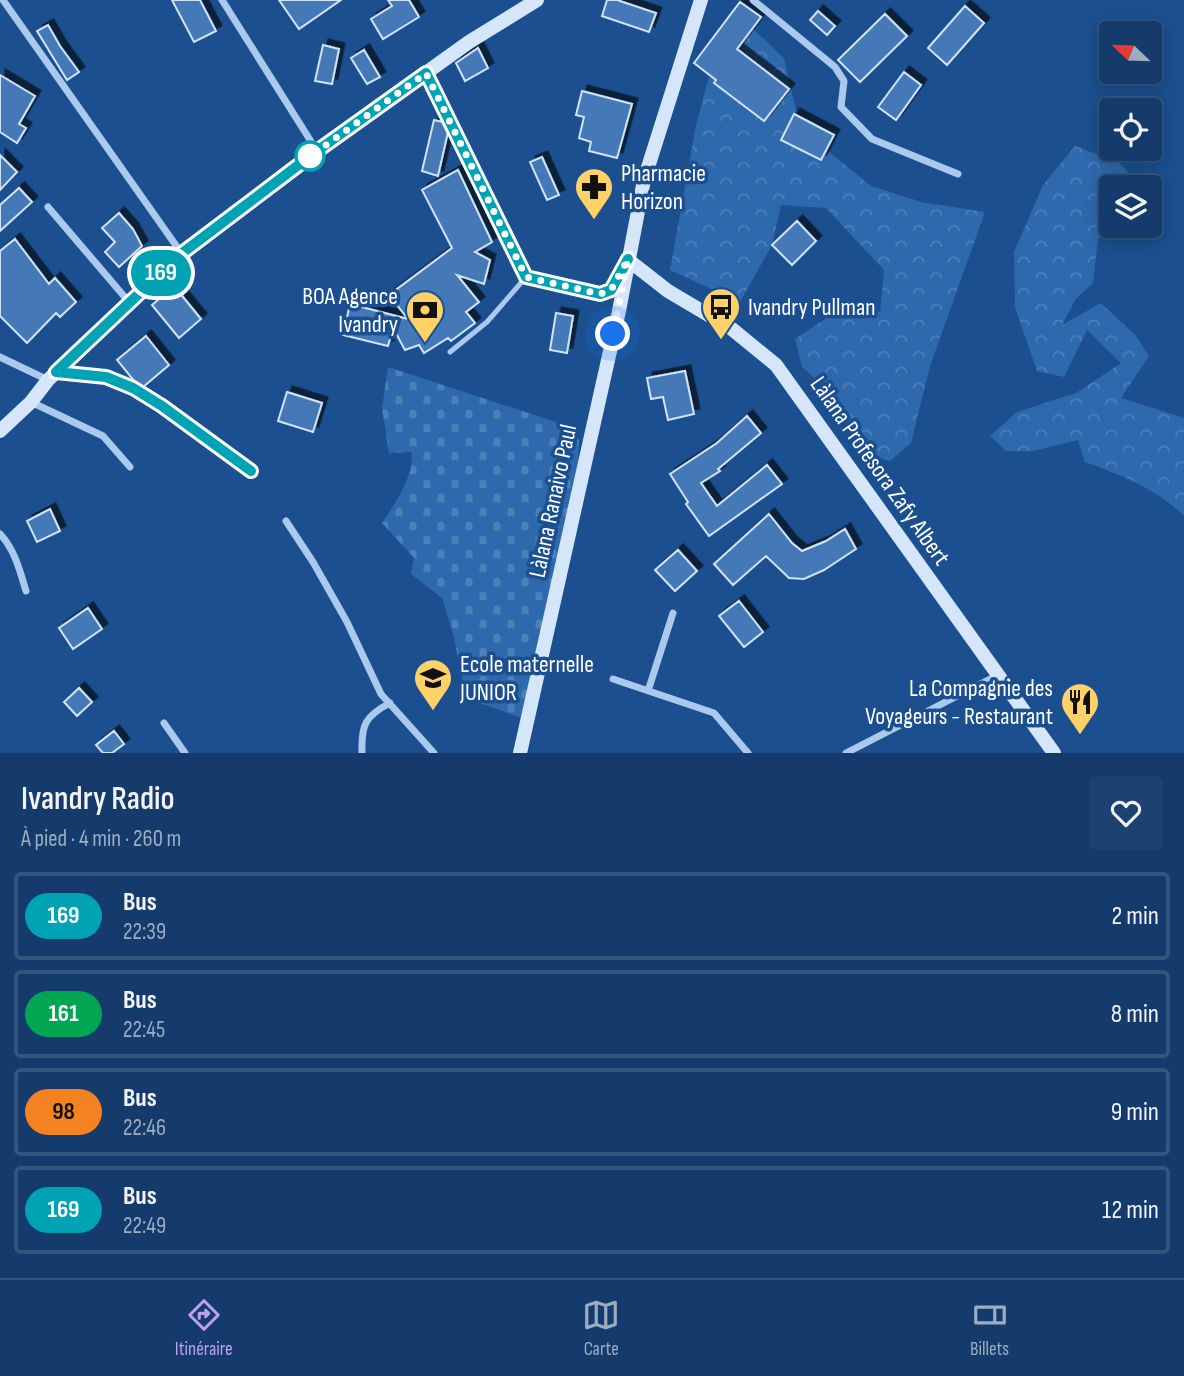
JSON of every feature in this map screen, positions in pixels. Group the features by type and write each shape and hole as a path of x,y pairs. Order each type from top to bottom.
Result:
{"street":[{"path":"3,0 181,254"},
{"path":"222,0 317,151"},
{"path":"0,431 52,376 181,254 317,151 469,42 537,0"},
{"name":"Làlana Ranaivo Paul","path":"520,753 618,311 644,180 701,0"},
{"path":"753,0 835,67 844,81 841,107 872,139 958,174"},
{"path":"426,73 526,277 600,294 611,290 628,259"},
{"path":"48,207 129,302"},
{"name":"Làlana Profesora Zafy Albert","path":"628,259 668,291 732,329 776,365 1054,753"},
{"path":"0,357 52,376 106,377 133,388 251,471"},
{"path":"31,401 103,436 130,467"},
{"path":"286,521 347,622 382,694 434,753"},
{"path":"0,534 8,542 16,559 26,591"},
{"path":"648,691 673,613"},
{"path":"846,753 998,675"},
{"path":"613,679 713,713 748,753"},
{"path":"362,753 365,721 375,711 390,703"},
{"path":"164,723 186,753"}],"lane":[{"path":"450,352 487,322 526,277"}],"green space":[{"path":"749,25 784,58 800,128 871,186 921,202 985,212 930,366 911,443 890,461 866,454 820,383 802,367 795,339 848,304 880,312 884,270 826,208 781,205 772,245 740,302 670,270 696,125 715,54"},
{"path":"1075,146 1099,155 1099,161 1120,163 1130,175 1099,175 1099,238 1093,283 1075,300 1062,325 1101,303 1136,336 1149,356 1121,398 1184,418 1184,516 1150,490 1085,462 1078,440 1033,451 1006,451 990,436 1017,412 1076,393 1121,363 1087,330 1064,377 1037,371 1015,307 1014,252 1043,185"},
{"path":"388,367 571,427 579,440 577,478 522,718 466,698 453,633 442,598 411,574 414,558 382,523 403,489 412,460 411,452 389,453 382,408"}],"building":[{"path":"172,0 200,0 216,31 194,42"},
{"path":"279,0 341,0 299,29"},
{"path":"388,0 409,0 419,17 383,39 371,19 392,6"},
{"path":"607,0 617,0 656,13 649,32 602,16"},
{"path":"740,2 761,17 737,49 789,89 764,121 714,83 716,80 694,63"},
{"path":"965,6 984,23 947,65 928,48"},
{"path":"818,11 835,26 827,35 810,20"},
{"path":"885,14 907,36 860,82 838,60"},
{"path":"48,25 79,72 67,80 37,31"},
{"path":"323,45 339,49 332,84 315,81"},
{"path":"478,48 488,68 465,81 456,63"},
{"path":"364,50 380,77 367,84 351,58"},
{"path":"904,72 921,85 896,120 878,107"},
{"path":"0,75 35,96 19,124 26,128 17,143 0,132"},
{"path":"582,91 632,104 617,158 589,151 591,142 579,138 584,117 576,115"},
{"path":"794,114 834,135 821,160 781,140"},
{"path":"434,120 443,122 448,132 438,176 422,171"},
{"path":"0,155 17,172 0,190"},
{"path":"542,157 559,195 547,200 530,162"},
{"path":"458,170 492,242 475,252 490,260 484,284 457,275 479,302 466,312 475,323 451,341 448,338 424,353 419,345 405,350 393,328 388,346 343,335 350,304 408,319 389,295 452,248 422,190"},
{"path":"19,188 32,202 0,231 0,205"},
{"path":"119,213 133,229 142,246 119,267 105,252 115,242 102,228"},
{"path":"797,221 816,241 792,265 772,245"},
{"path":"15,239 49,284 55,278 76,302 60,317 56,313 27,343 0,316 0,251"},
{"path":"174,286 201,319 179,338 152,305"},
{"path":"556,313 573,316 567,353 550,350"},
{"path":"146,336 169,365 143,387 135,382 117,360"},
{"path":"685,371 694,414 668,420 663,397 651,399 647,378"},
{"path":"287,392 322,403 313,432 278,421"},
{"path":"747,416 761,433 718,469 720,471 701,483 717,506 767,465 782,484 709,536 686,504 688,502 670,474 717,443"},
{"path":"50,509 60,531 37,542 27,521"},
{"path":"769,514 792,543 802,551 845,529 856,549 824,570 804,579 789,578 766,556 733,585 714,564"},
{"path":"678,550 697,571 675,591 655,570"},
{"path":"739,601 763,632 744,647 719,616"},
{"path":"88,608 102,629 73,649 59,628"},
{"path":"79,688 92,702 77,716 64,702"},
{"path":"114,731 124,744 112,753 103,753 96,745"}],"bus line":[{"name":"169","path":"251,471 133,388 106,377 56,372 181,254 426,73 526,277 600,294 611,290 628,259"}],"place":[{"name":"Pharmacie Horizon","path":"594,221"},
{"name":"Ivandry Pullman","path":"721,341"},
{"name":"BOA Agence Ivandry","path":"425,344"},
{"name":"Ecole maternelle JUNIOR","path":"433,712"},
{"name":"La Compagnie des Voyageurs - Restaurant","path":"1080,736"}],"route":[{"path":"310,156 308,158 426,73 526,277 600,294 611,290 628,259 613,334"}]}
